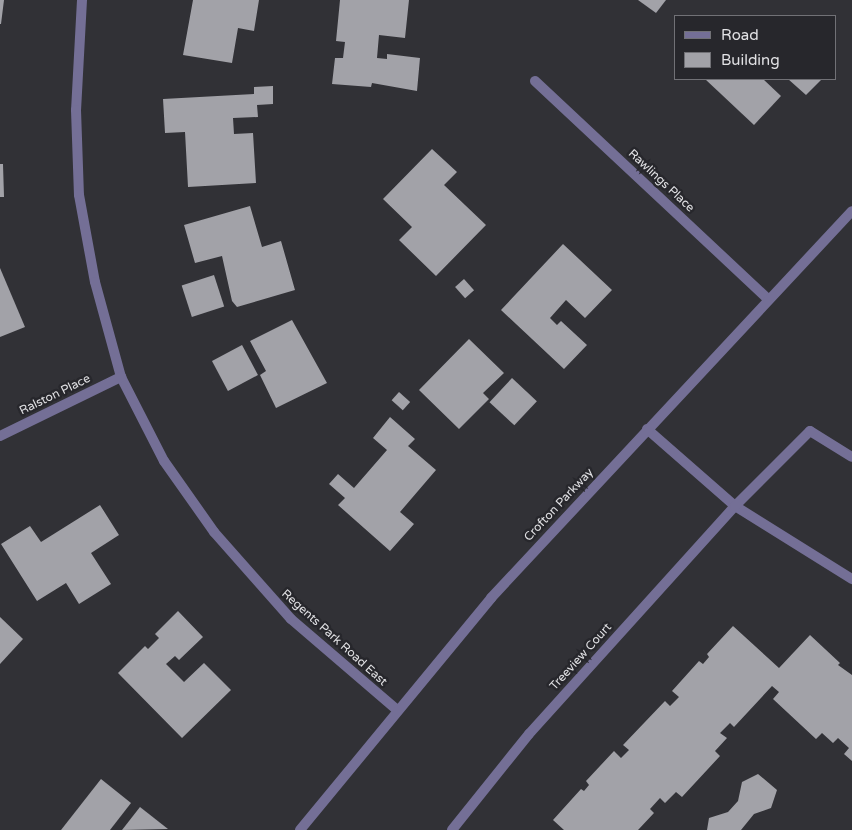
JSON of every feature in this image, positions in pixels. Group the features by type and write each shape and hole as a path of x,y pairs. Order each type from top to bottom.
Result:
{"street":[{"name":"Regents Park Road East","path":"82,0 76,110 79,195 95,282 121,377 164,461 214,532 291,619 397,710"},
{"name":"Rawlings Place","path":"535,81 769,300"},
{"name":"Crofton Parkway","path":"300,830 491,598 646,429 852,211"},
{"name":"Ralston Place","path":"0,436 121,377"},
{"path":"646,429 735,506 852,578"},
{"name":"Treeview Court","path":"452,830 529,734 735,506 810,431 852,457"}],"building":[{"path":"0,0 4,0 1,24 0,24"},
{"path":"193,0 259,0 254,31 238,28 232,63 183,55"},
{"path":"340,0 409,0 405,38 379,35 377,58 387,59 387,54 420,58 417,91 372,83 371,87 332,84 335,58 343,58 345,42 336,41"},
{"path":"638,0 666,0 656,13"},
{"path":"706,80 764,80 781,96 754,125"},
{"path":"789,80 821,80 806,95"},
{"path":"273,86 273,104 257,105 258,117 233,118 234,134 253,133 256,183 188,187 185,132 165,133 163,99 254,94 254,87"},
{"path":"432,149 457,172 444,185 486,225 436,276 399,240 412,227 383,199"},
{"path":"0,164 3,164 4,197 0,197"},
{"path":"250,206 262,247 281,241 295,290 237,307 232,301 222,256 195,263 184,225"},
{"path":"563,244 612,290 585,318 566,300 550,318 557,325 561,321 587,345 564,369 501,310"},
{"path":"0,268 25,327 0,337"},
{"path":"214,275 224,306 192,317 182,286"},
{"path":"464,279 474,290 465,298 455,287"},
{"path":"292,320 327,383 276,408 260,375 266,371 250,341"},
{"path":"469,339 504,373 483,393 489,399 459,429 419,390"},
{"path":"242,345 258,375 228,391 212,361"},
{"path":"512,378 537,401 514,425 489,402"},
{"path":"399,392 410,402 403,410 392,400"},
{"path":"390,417 415,439 408,446 436,470 400,512 414,524 390,551 338,505 345,498 329,484 338,474 354,488 387,450 373,438"},
{"path":"100,505 119,535 91,553 111,584 79,604 66,583 37,601 1,544 30,526 41,542"},
{"path":"178,611 203,637 179,660 175,656 166,664 184,682 204,663 231,690 182,738 118,673 145,646 148,649 159,638 155,634"},
{"path":"0,617 23,639 0,664"},
{"path":"733,626 779,668 810,635 840,663 838,665 852,675 852,761 844,754 849,748 838,738 833,743 822,733 816,739 773,699 779,692 772,686 734,727 730,723 720,733 727,738 715,751 720,756 682,797 676,792 665,803 660,798 650,809 654,813 638,830 564,830 553,820 581,789 584,791 589,785 586,781 614,751 621,758 629,750 623,745 665,701 670,706 679,697 672,691 699,661 703,664 709,657 707,654"},
{"path":"758,774 777,790 771,808 754,814 741,830 707,830 709,818 728,812 738,801 742,782"},
{"path":"101,779 131,803 110,830 61,830"},
{"path":"140,807 168,829 122,830"}]}
